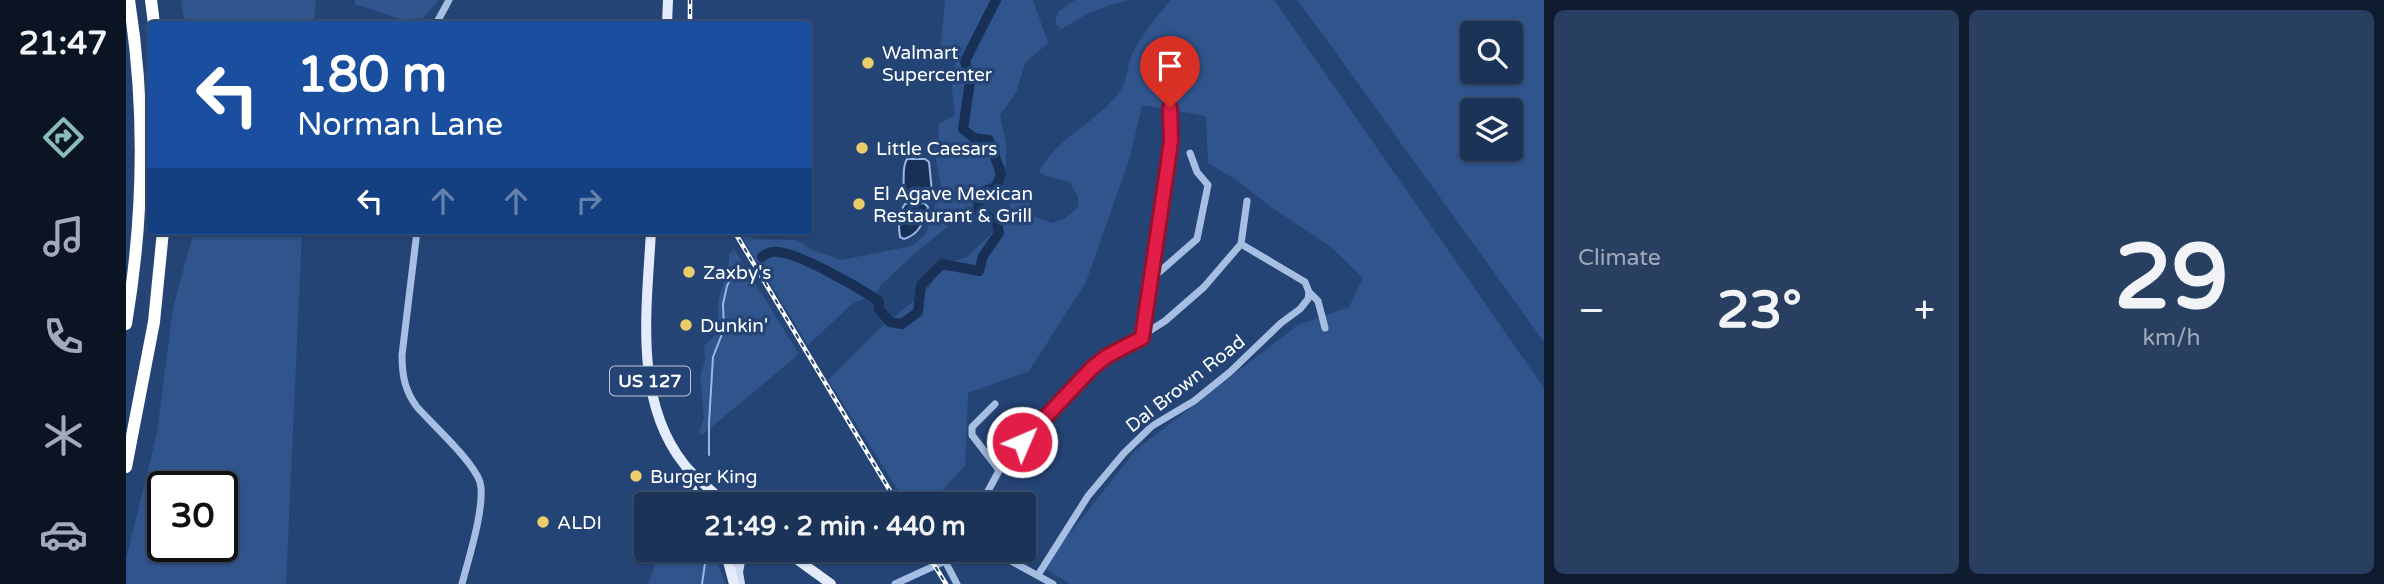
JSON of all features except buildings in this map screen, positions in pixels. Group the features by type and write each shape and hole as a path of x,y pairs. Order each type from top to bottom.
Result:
{"highway":[{"path":"126,324 138,236 141,130 129,0"},
{"path":"151,0 154,21"},
{"path":"126,467 154,322 163,235"}],"main road":[{"path":"667,21 668,0"},
{"name":"US 127","path":"651,235 646,344 648,373 663,431 686,467 714,492"},
{"path":"686,467 693,492"},
{"path":"728,562 734,584"},
{"path":"740,562 740,584"},
{"path":"801,562 831,584"}],"street":[{"path":"438,21 449,0"},
{"path":"1142,338 1171,140 1170,108"},
{"path":"1149,281 1198,239 1208,185 1197,172 1191,153"},
{"path":"987,492 999,470 1022,442 1092,368 1107,356 1142,338 1204,286 1241,244 1247,201"},
{"path":"417,235 402,372 409,396 473,468 479,481 480,506 462,584"},
{"path":"1241,244 1305,282 1309,292 1318,300 1325,328"},
{"name":"Dal Brown Road","path":"1038,575 1088,496 1124,453 1152,426 1194,401 1230,372 1280,323 1303,305 1309,292"},
{"path":"995,404 972,426 972,435 999,470"},
{"path":"895,584 943,562"},
{"path":"946,562 957,584"},
{"path":"1013,562 1053,584"}],"shaded area":[{"path":"181,0 316,0 314,21 184,21"},
{"path":"355,0 439,0 423,18 403,20 355,4"},
{"path":"945,0 1033,0 1048,43 1025,63 1016,93 1000,115 1006,145 1006,165 990,185 979,191 973,206 915,253 875,294 852,304 808,345 740,235 751,235 753,239 797,240 810,249 841,260 912,246 926,234 941,187 934,149 939,137 938,124 955,115 952,88 957,48 955,45 940,54"},
{"path":"1075,0 1131,0 1087,14 1061,29 1055,23 1058,12"},
{"path":"1171,0 1274,0 1544,388 1544,584 1070,584 1043,567 1136,450 1298,325 1349,307 1363,278 1331,247 1268,205 1237,180 1208,163 1206,116 1142,105 1130,157 1086,282 1029,371 968,393 965,466 940,492 899,492 828,380 879,329 926,291 937,275 955,261 967,257 990,235 1006,218 1010,204 1020,189 1025,192 1034,216 1052,223 1064,219 1078,207 1078,197 1070,182 1039,172 1056,148 1113,100 1122,88 1135,49"},
{"path":"1297,0 1544,0 1544,342 1324,36"},
{"path":"907,159 925,159 929,162 932,192 928,195 901,195"},
{"path":"924,203 928,207 920,227 909,237 900,237 901,211 905,204"},
{"path":"193,235 302,235 286,584 126,584 126,560 147,474 147,562 238,562 238,471 148,471 157,433 173,308"},
{"path":"734,249 799,354 702,435 699,434 704,418 700,377 705,360 704,346 717,331 719,298 729,254"},
{"path":"656,562 717,562 726,584 648,584"}],"waterway":[{"path":"762,257 771,252 782,253 810,263 879,301 879,309 890,322 902,324 918,312 921,285 942,264 979,271 983,256 999,233 997,223 979,211 978,200 982,192 996,187 1001,174 989,140 974,138 963,129 970,82 965,61 996,0"},
{"path":"709,455 713,357 724,329 723,304 727,286 734,272 743,267"},
{"path":"702,584 705,562"}],"railway":[{"path":"690,0 690,21"},
{"path":"736,235 891,492"},
{"path":"932,562 946,584"}],"place":[{"name":"Walmart Supercenter","path":"868,63"},
{"name":"Little Caesars","path":"862,148"},
{"name":"El Agave Mexican Restaurant & Grill","path":"859,204"},
{"name":"Zaxby's","path":"689,272"},
{"name":"Dunkin'","path":"686,325"},
{"name":"Burger King","path":"636,476"},
{"name":"ALDI","path":"543,522"}],"route":[{"path":"1022,442 1092,368 1107,356 1142,338 1171,140 1170,108"}]}
